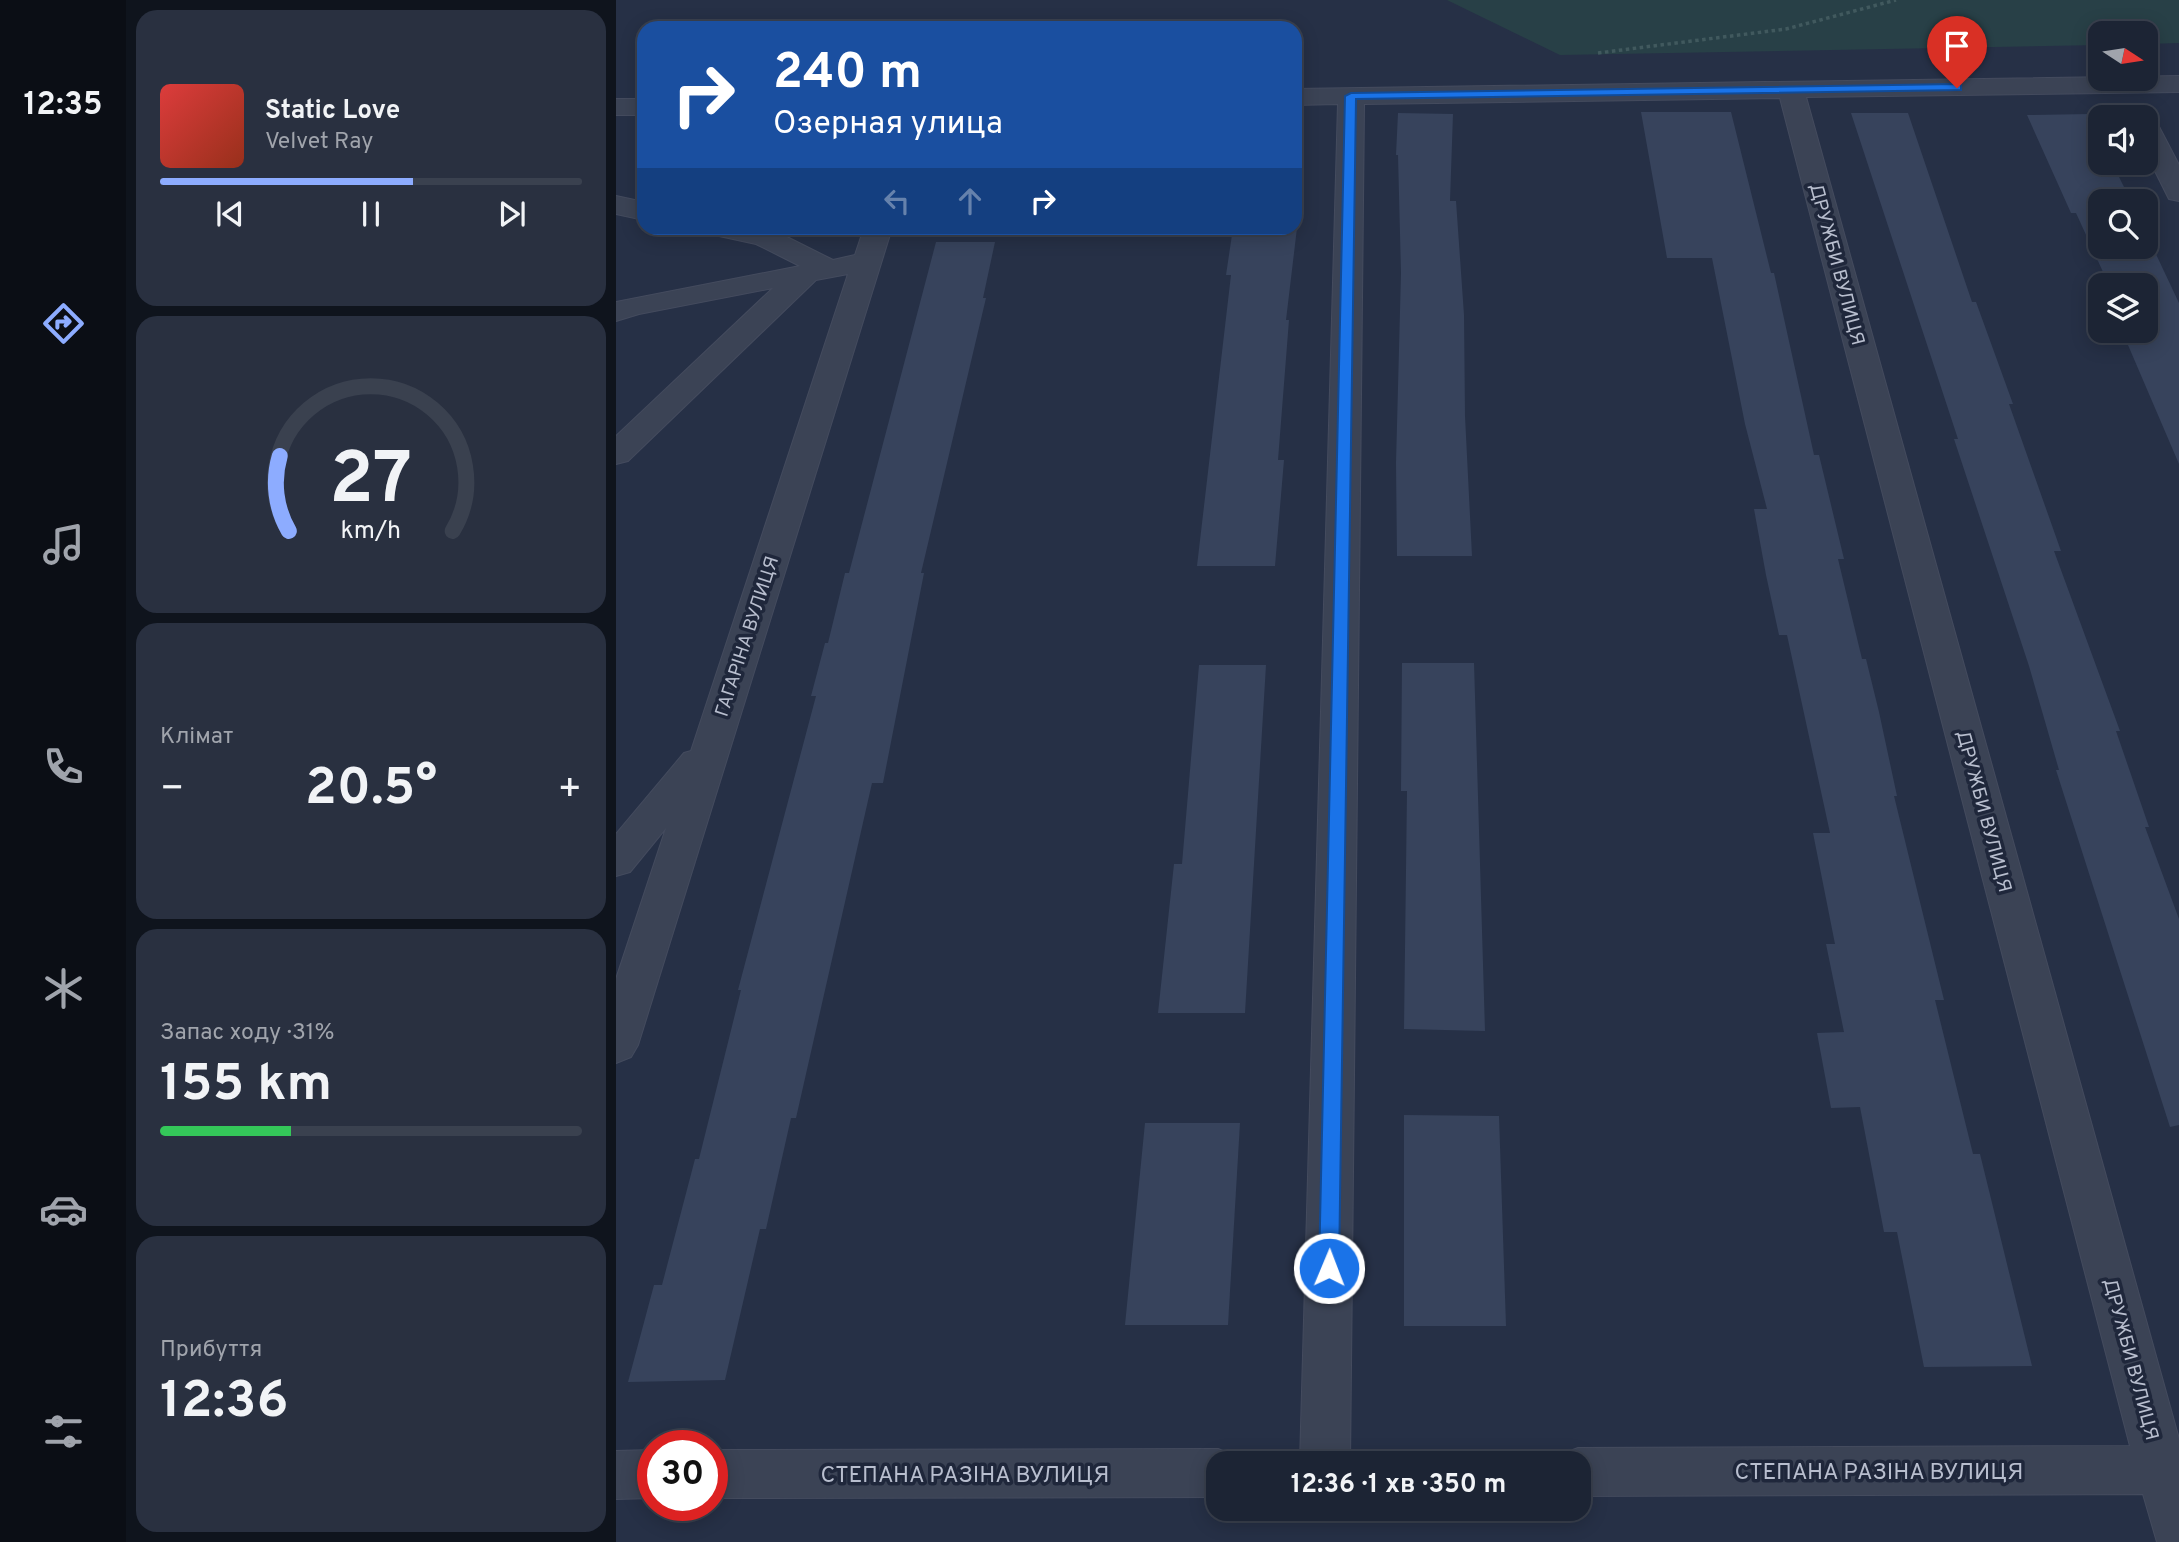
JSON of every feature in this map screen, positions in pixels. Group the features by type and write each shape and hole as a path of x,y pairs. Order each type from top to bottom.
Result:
{"street":[{"path":"2158,84 2179,84"},
{"path":"1302,97 2088,86"},
{"name":"ДРУЖБИ ВУЛИЦЯ","path":"1791,90 2171,1470 2179,1533"},
{"path":"1325,1451 1351,96"},
{"path":"616,107 637,107"},
{"path":"2158,151 2179,194"},
{"path":"616,205 637,210"},
{"path":"755,235 765,237 818,271"},
{"name":"ГАГАРІНА ВУЛИЦЯ","path":"616,1045 876,235"},
{"path":"621,308 867,262"},
{"path":"616,454 818,271"},
{"path":"616,861 709,749"},
{"name":"СТЕПАНА РАЗІНА ВУЛИЦЯ","path":"1591,1472 2171,1470"},
{"name":"СТЕПАНА РАЗІНА ВУЛИЦЯ","path":"728,1474 1206,1473"},
{"path":"616,1475 637,1475"}],"path":[{"path":"1593,53 1727,41 1844,18 1896,0"}],"shaded area":[{"path":"1447,0 2179,0 2179,43 2158,44 2158,21 2088,21 2088,45 1560,55"}],"building":[{"path":"1641,112 1731,112 1771,273 1774,273 1814,455 1819,455 1844,559 1838,559 1862,659 1866,659 1879,712 1897,796 1894,796 1944,1000 1935,1000 1973,1154 1980,1154 2032,1366 1924,1367 1897,1232 1884,1232 1860,1107 1831,1108 1817,1033 1844,1032 1826,944 1835,944 1813,833 1830,833 1787,635 1779,635 1766,575 1754,509 1767,509 1745,424 1712,258 1667,258"},
{"path":"1398,113 1453,114 1450,201 1456,201 1464,315 1465,416 1472,556 1397,556 1396,463 1401,273 1396,155"},
{"path":"1851,113 1908,113 1972,302 1976,302 2013,404 2009,404 2061,551 2054,551 2120,731 2116,731 2149,827 2145,827 2179,919 2179,1125 2170,1127 2056,770 2059,770 2029,666 1954,439 1958,439"},
{"path":"2088,114 2088,175 2118,175 2125,189 2088,189 2088,239 2076,213 2071,213 2027,115"},
{"path":"1232,235 1296,235 1286,320 1289,320 1278,460 1284,460 1275,566 1197,566 1231,275 1226,275"},
{"path":"936,242 995,242 983,298 986,298 921,573 924,573 883,783 872,783 796,1118 791,1118 766,1229 760,1229 725,1380 628,1382 654,1285 662,1285 695,1159 699,1159 741,990 738,990 816,696 811,696 825,643 828,643 845,573 849,573"},
{"path":"2158,258 2179,303 2179,464 2127,343 2158,343 2158,273 2104,273 2097,259"},
{"path":"1402,663 1474,663 1485,1031 1404,1029 1407,791 1401,791"},
{"path":"1199,665 1266,665 1245,1013 1158,1013 1174,864 1182,864"},
{"path":"1404,1115 1499,1116 1506,1326 1404,1326"},
{"path":"1145,1123 1240,1123 1228,1325 1125,1325"}],"route":[{"path":"1329,1268 1351,96 1957,88"}]}
